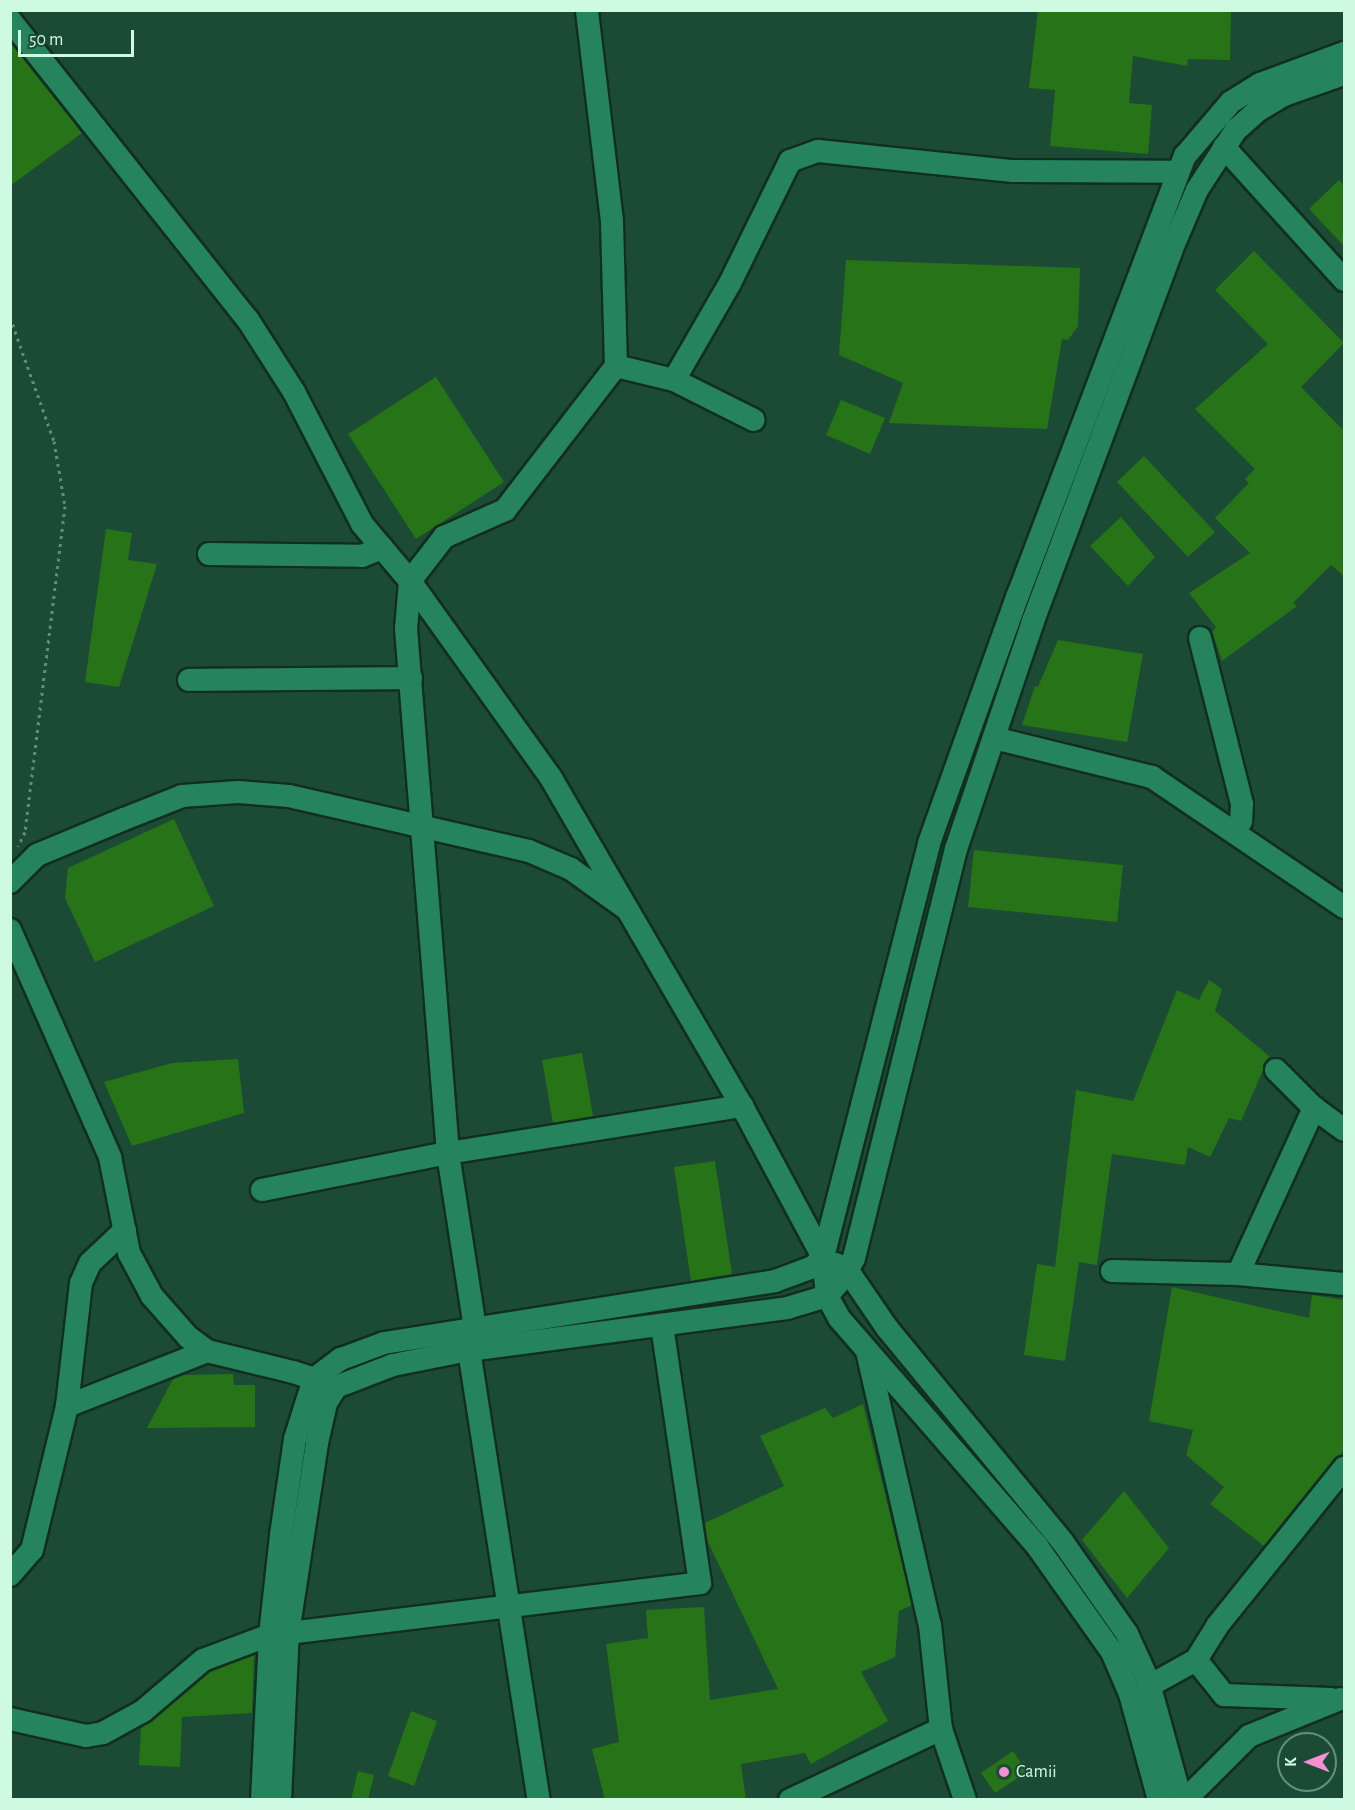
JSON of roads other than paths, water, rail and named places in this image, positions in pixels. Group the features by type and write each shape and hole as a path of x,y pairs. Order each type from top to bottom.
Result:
{"street":[{"path":"475,1328 448,1154 424,827 406,629 410,581 444,537 505,510 616,366 612,221 587,10"},
{"path":"10,20 248,320 294,392 362,524 410,581 551,778 632,913 742,1106 823,1257 848,1270 887,1328 1062,1541 1127,1634 1149,1686 1183,1800 1249,1736 1342,1699"},
{"path":"1159,1800 1130,1694 1092,1619 1037,1546 839,1318 827,1296 823,1257 929,843 1018,595 1185,156 1231,102 1260,84 1344,53"},
{"path":"280,1800 279,1634 317,1443 336,1387 360,1375 469,1350 787,1308 827,1296 848,1270 854,1258 956,849 1171,250 1197,190 1224,147 1257,111 1284,95 1340,82"},
{"path":"1224,147 1344,280"},
{"path":"674,380 730,283 790,161 818,151 1012,171 1179,172"},
{"path":"616,366 674,380 754,420"},
{"path":"209,554 363,556 382,548"},
{"path":"1200,638 1242,804 1235,832"},
{"path":"189,680 411,678"},
{"path":"994,738 1152,777 1344,907"},
{"path":"10,882 37,855 182,796 238,792 289,796 529,851 571,869 632,913"},
{"path":"10,930 110,1156 129,1253 152,1296 188,1337 207,1351 314,1379 332,1395"},
{"path":"1275,1071 1314,1108 1344,1130"},
{"path":"262,1190 448,1154 742,1106"},
{"path":"1238,1274 1314,1108"},
{"path":"10,1575 32,1550 67,1406 81,1283 90,1263 125,1230"},
{"path":"262,1800 279,1634 295,1438 314,1379 342,1359 384,1343 701,1295 776,1281 813,1267 823,1257"},
{"path":"1112,1271 1238,1274 1344,1284"},
{"path":"701,1295 706,1319"},
{"path":"10,1719 86,1736 103,1733 143,1711 203,1660 279,1634 509,1608 700,1583 662,1325"},
{"path":"866,1348 930,1625 941,1729 965,1800"},
{"path":"469,1350 539,1800"},
{"path":"67,1406 207,1351"},
{"path":"1149,1686 1196,1660 1217,1626 1344,1468"},
{"path":"1196,1660 1224,1695 1342,1699"},
{"path":"790,1800 941,1729"}],"place":[{"name":"Camii","path":"1004,1772"}]}
